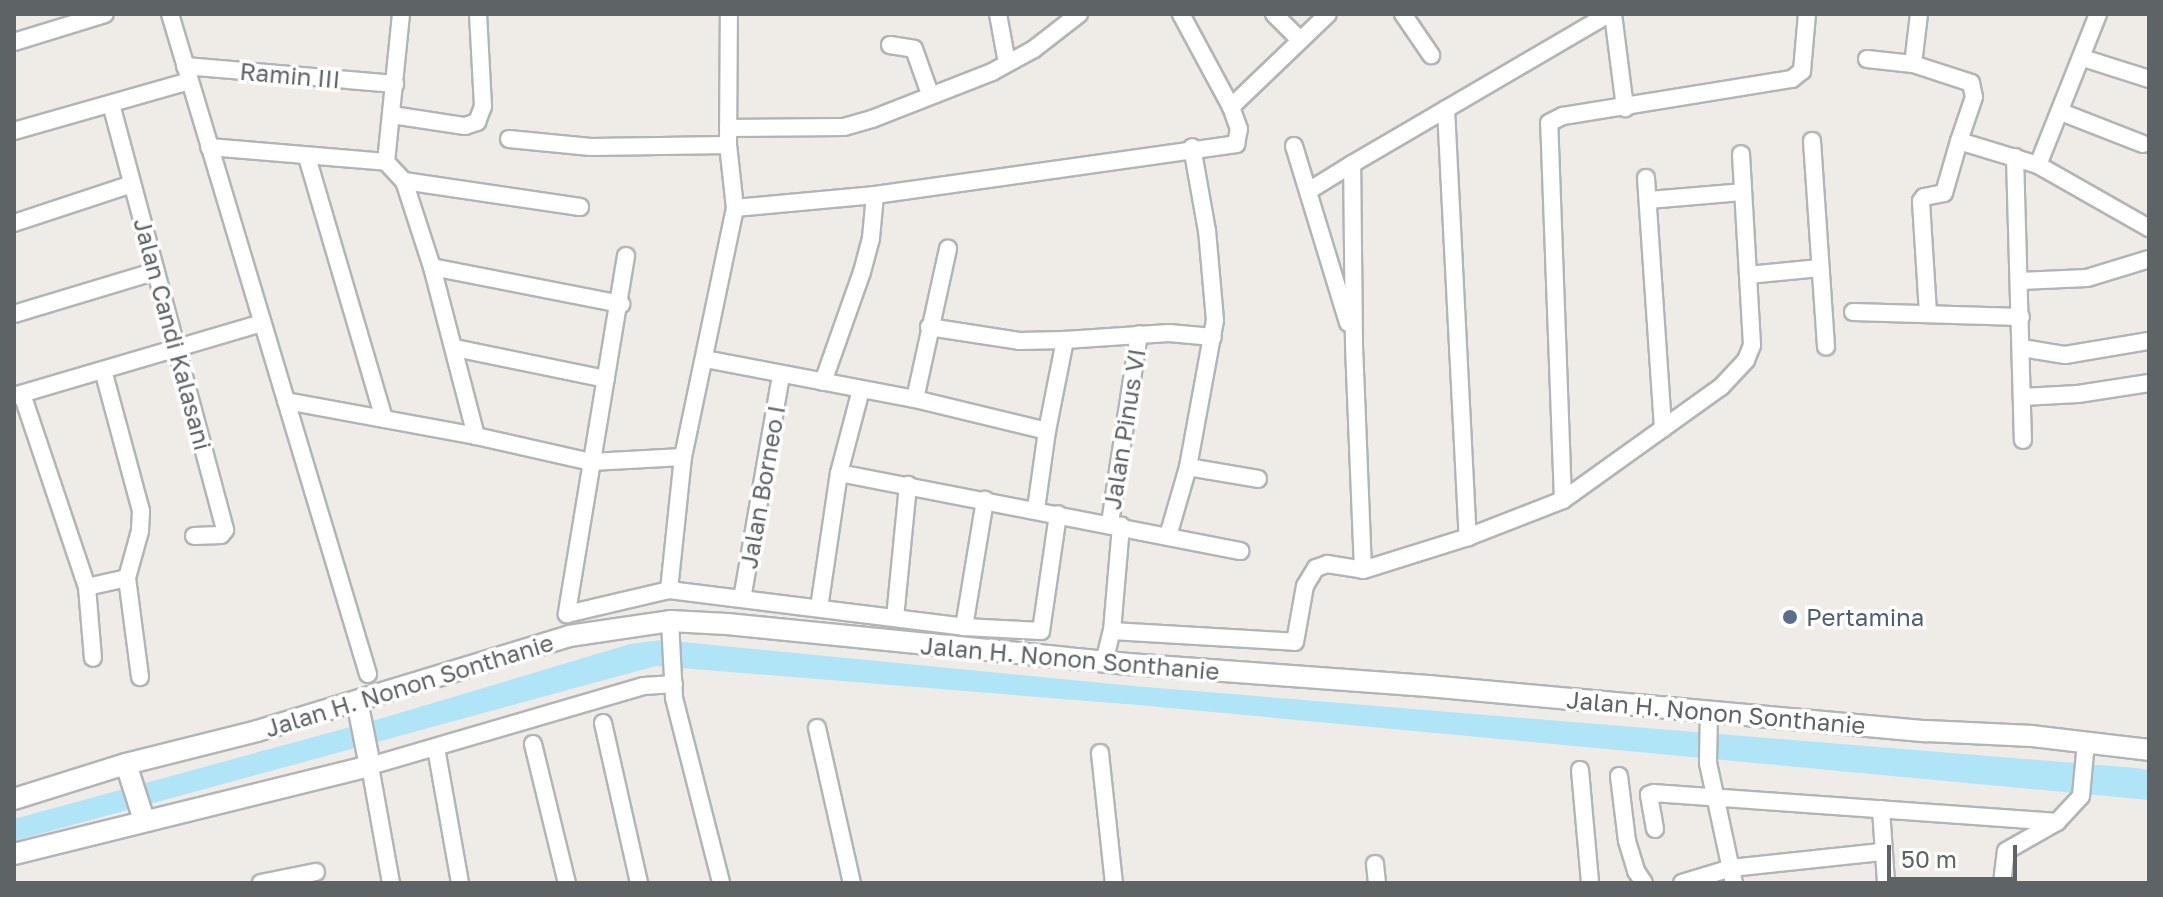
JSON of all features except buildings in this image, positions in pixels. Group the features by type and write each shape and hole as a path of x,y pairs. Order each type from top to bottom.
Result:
{"street":[{"path":"14,42 105,14"},
{"path":"170,14 368,674"},
{"path":"386,162 401,14"},
{"path":"392,115 465,126 477,122 483,106 478,14"},
{"path":"669,590 683,457 735,208 728,137 729,14"},
{"path":"998,14 1007,63"},
{"path":"509,139 591,147 844,127 970,81 1034,49 1079,14"},
{"path":"1274,14 1299,39"},
{"path":"1231,107 1328,14"},
{"path":"1403,14 1431,55"},
{"path":"1310,190 1611,14 1625,108"},
{"path":"1563,500 1547,127 1563,116 1776,84 1797,77 1802,71 1807,14"},
{"path":"1913,64 1919,14"},
{"path":"2038,165 2098,14"},
{"path":"735,208 875,195 1192,147 1236,144 1239,129 1231,107 1188,18"},
{"path":"890,45 914,49 930,94"},
{"path":"2083,58 2149,79"},
{"path":"1867,59 1913,64 1971,83 1974,97 1944,193 1924,197 1921,201 1928,313"},
{"path":"14,131 111,104 187,74"},
{"name":"Ramin III","path":"187,74 395,84"},
{"name":"Jalan Candi Kalasani","path":"111,104 225,530 223,535 194,536"},
{"path":"1446,109 1468,537"},
{"path":"2061,112 2143,144"},
{"path":"1812,141 1826,347"},
{"path":"1959,141 2038,165 2149,227"},
{"path":"1294,146 1310,190 1354,344"},
{"path":"209,147 386,162 404,181 455,348 476,436"},
{"path":"1168,536 1188,467 1213,337 1213,285 1192,147"},
{"path":"1112,631 1295,642 1299,608 1309,575 1327,564 1363,570 1468,537 1563,500 1721,387 1746,360 1752,345 1741,154"},
{"path":"307,157 384,419"},
{"path":"2015,157 2023,440"},
{"path":"1352,164 1354,344 1363,570"},
{"path":"1646,178 1663,428"},
{"path":"404,181 580,207"},
{"path":"14,223 132,184"},
{"path":"1648,200 1743,192"},
{"path":"823,382 862,272 871,238 875,195"},
{"path":"915,399 948,249"},
{"path":"626,256 621,304 591,462 567,614 669,590 964,627 1041,631 1058,514"},
{"path":"2020,281 2087,278 2149,259"},
{"path":"432,267 621,304"},
{"path":"1748,275 1820,268"},
{"path":"14,314 156,271"},
{"path":"1853,312 2021,317"},
{"path":"93,658 87,587 18,395 262,323"},
{"path":"929,327 1019,341 1139,334 1188,333 1213,337"},
{"name":"Jalan Pinus VI","path":"1104,662 1112,631 1116,524 1139,334"},
{"path":"1036,509 1065,340"},
{"path":"2022,348 2065,355 2149,341"},
{"path":"455,348 606,379"},
{"path":"705,359 915,399 1047,431"},
{"path":"103,370 141,511 140,531 127,578 140,677"},
{"name":"Jalan Borneo I","path":"742,599 781,375"},
{"path":"2022,397 2078,394 2149,383"},
{"path":"819,608 839,473 861,390"},
{"path":"286,401 476,436 591,462 683,457"},
{"path":"1188,467 1258,479"},
{"path":"839,473 1116,524 1241,551"},
{"path":"895,618 908,485"},
{"path":"964,627 985,500"},
{"path":"87,587 127,578"},
{"name":"Jalan H. Nonon Sonthanie","path":"14,799 257,731 359,710 569,636 727,624 1709,719 2086,752 2149,750"},
{"path":"670,629 674,698 721,883"},
{"path":"14,854 143,816 369,759 436,748 674,678"},
{"path":"359,710 391,883"},
{"path":"1709,719 1708,763 1732,876"},
{"path":"603,723 639,883"},
{"path":"817,728 852,883"},
{"path":"533,744 567,883"},
{"path":"436,748 460,883"},
{"path":"2002,883 2006,851 2057,822 2081,796 2086,752"},
{"path":"1100,753 1114,883"},
{"path":"128,769 143,816"},
{"path":"1580,770 1590,883"},
{"path":"1619,776 1627,841 1636,871 1644,883"},
{"path":"1655,829 1650,794 1717,796 2057,822"},
{"path":"1881,809 1881,852 1886,883"},
{"path":"1682,883 1881,852"},
{"path":"1375,864 1377,883"},
{"path":"261,883 316,872"}],"water":[{"path":"662,640 1133,686 2136,768 2149,770 2149,800 1138,705 656,666 14,841 14,819 376,720 630,644"}],"place":[{"name":"Pertamina","path":"1790,617"}]}
